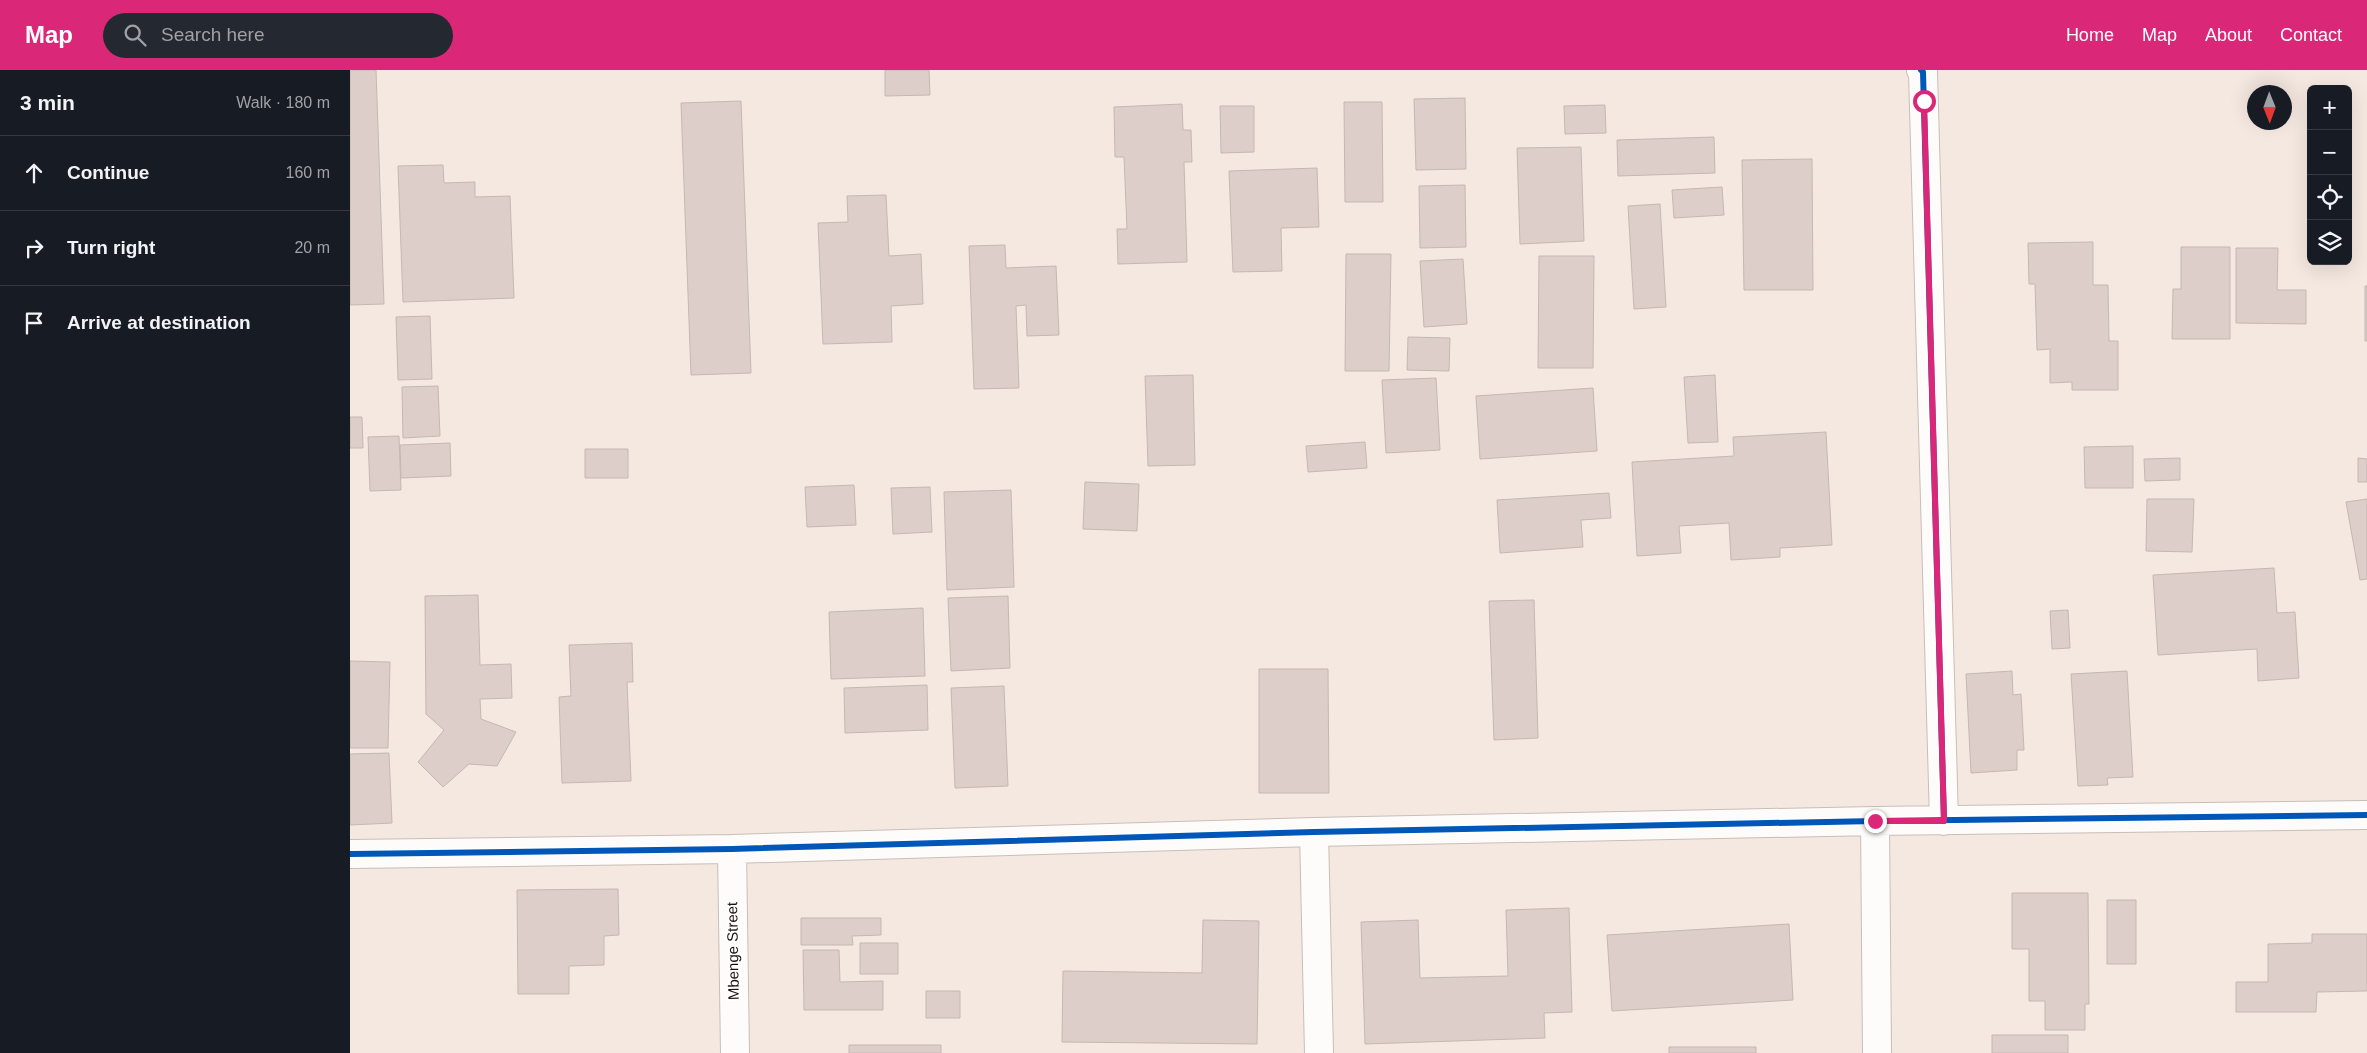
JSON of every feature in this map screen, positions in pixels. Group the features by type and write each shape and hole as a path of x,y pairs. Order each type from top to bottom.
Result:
{"street":[{"path":"1921,70 1923,72 1944,821"},
{"path":"350,854 732,849 1314,832 1875,821 2367,815"},
{"path":"1875,821 1877,1053"},
{"path":"1314,832 1320,1053"},
{"name":"Mbenge Street","path":"732,849 735,1053"}],"building":[{"path":"350,70 376,70 384,304 350,305"},
{"path":"885,70 929,70 930,95 885,96"},
{"path":"1465,98 1466,169 1416,170 1414,99"},
{"path":"741,101 751,373 691,375 681,103"},
{"path":"1344,102 1382,102 1383,202 1345,202"},
{"path":"1182,104 1183,130 1191,130 1192,162 1184,162 1187,262 1118,264 1117,229 1127,229 1124,157 1115,157 1114,107"},
{"path":"1605,105 1606,133 1565,134 1564,106"},
{"path":"1220,106 1254,106 1254,152 1221,153"},
{"path":"1714,137 1715,173 1618,176 1617,140"},
{"path":"1581,147 1584,241 1520,244 1517,148"},
{"path":"1812,159 1813,290 1744,290 1742,160"},
{"path":"443,165 444,183 475,182 475,197 510,196 514,298 403,302 398,166"},
{"path":"1317,168 1319,227 1281,228 1282,271 1233,272 1229,171"},
{"path":"1465,185 1466,247 1420,248 1419,186"},
{"path":"1722,187 1724,215 1674,218 1672,190"},
{"path":"886,195 889,256 921,254 923,304 891,306 892,342 823,344 818,223 848,222 847,196"},
{"path":"1660,204 1666,307 1634,309 1628,206"},
{"path":"2093,242 2093,285 2108,285 2109,341 2118,341 2118,390 2072,390 2072,382 2050,383 2050,349 2037,350 2035,284 2029,284 2028,243"},
{"path":"1005,245 1006,268 1056,266 1059,335 1027,336 1026,305 1016,306 1019,388 974,389 969,246"},
{"path":"2181,247 2230,247 2230,339 2172,339 2173,289 2181,289"},
{"path":"2236,248 2278,248 2277,290 2306,290 2306,324 2236,323"},
{"path":"1346,254 1391,254 1389,371 1345,371"},
{"path":"1539,256 1594,256 1593,368 1538,368"},
{"path":"1463,259 1467,324 1424,327 1420,261"},
{"path":"2365,286 2367,286 2367,341 2365,341"},
{"path":"430,316 432,379 398,380 396,317"},
{"path":"1408,337 1450,338 1449,371 1407,370"},
{"path":"1193,375 1195,465 1148,466 1145,376"},
{"path":"1715,375 1718,442 1688,443 1684,377"},
{"path":"1436,378 1440,450 1386,453 1382,380"},
{"path":"438,386 440,436 403,438 402,387"},
{"path":"1593,388 1597,451 1480,459 1476,396"},
{"path":"350,417 362,417 363,448 350,448"},
{"path":"1826,432 1832,545 1780,548 1780,557 1731,560 1729,523 1679,526 1681,553 1637,556 1632,462 1734,456 1733,437"},
{"path":"399,436 401,490 370,491 368,437"},
{"path":"1365,442 1367,468 1308,472 1306,446"},
{"path":"450,443 451,476 401,478 400,445"},
{"path":"2133,446 2133,488 2085,488 2084,447"},
{"path":"585,449 628,449 628,478 585,478"},
{"path":"2180,458 2180,480 2145,481 2144,459"},
{"path":"2358,458 2367,459 2367,482 2358,482"},
{"path":"1085,482 1139,484 1137,531 1083,529"},
{"path":"854,485 856,525 807,527 805,487"},
{"path":"930,487 932,532 893,534 891,488"},
{"path":"1011,490 1014,587 947,590 944,492"},
{"path":"1609,493 1611,518 1581,520 1583,547 1500,553 1497,500"},
{"path":"2147,499 2194,499 2192,552 2146,551"},
{"path":"2367,499 2367,579 2360,580 2346,502"},
{"path":"2274,568 2277,613 2295,612 2299,678 2258,681 2257,649 2158,655 2153,575"},
{"path":"478,595 480,665 511,664 512,698 480,699 481,719 516,732 497,766 469,764 443,787 418,762 444,730 426,714 425,596"},
{"path":"1008,596 1010,668 951,671 948,598"},
{"path":"1534,600 1538,738 1494,740 1489,601"},
{"path":"923,608 925,676 831,679 829,612"},
{"path":"2068,610 2070,648 2052,649 2050,611"},
{"path":"632,643 633,682 627,682 631,781 562,783 559,697 571,696 569,645"},
{"path":"350,661 390,662 388,748 350,748"},
{"path":"1259,669 1328,669 1329,793 1259,793"},
{"path":"2012,671 2013,695 2021,694 2024,750 2017,750 2017,770 1971,773 1966,674"},
{"path":"2127,671 2133,777 2107,778 2108,785 2078,786 2071,674"},
{"path":"927,685 928,730 845,733 844,688"},
{"path":"1004,686 1008,786 955,788 951,688"},
{"path":"389,753 392,823 350,825 350,754"},
{"path":"618,889 619,935 604,936 604,965 569,966 569,994 518,994 517,890"},
{"path":"2012,893 2088,893 2089,1004 2085,1004 2085,1030 2045,1030 2045,1001 2029,1001 2029,949 2012,949"},
{"path":"2107,900 2136,900 2136,964 2107,964"},
{"path":"1569,908 1572,1012 1544,1013 1545,1038 1365,1044 1361,922 1418,920 1420,978 1508,976 1506,910"},
{"path":"801,918 881,918 881,935 852,936 853,945 801,945"},
{"path":"1203,920 1259,921 1257,1044 1062,1042 1063,971 1202,973"},
{"path":"1789,924 1793,1000 1612,1011 1607,935"},
{"path":"2312,934 2367,934 2367,991 2317,992 2316,1012 2236,1012 2236,982 2268,982 2268,944 2312,943"},
{"path":"860,943 898,943 898,974 860,974"},
{"path":"803,950 839,950 840,982 883,981 883,1010 804,1010"},
{"path":"926,991 960,991 960,1018 926,1018"},
{"path":"1992,1035 2068,1035 2068,1053 1992,1053"},
{"path":"849,1045 941,1045 941,1053 849,1053"},
{"path":"1669,1047 1756,1047 1756,1053 1669,1053"}],"cycle path":[{"path":"1921,70 1923,72 1944,821"},
{"path":"350,854 732,849 1314,832 1875,821 2367,815"}],"route":[{"path":"1875,821 1944,821 1924,101"}]}
